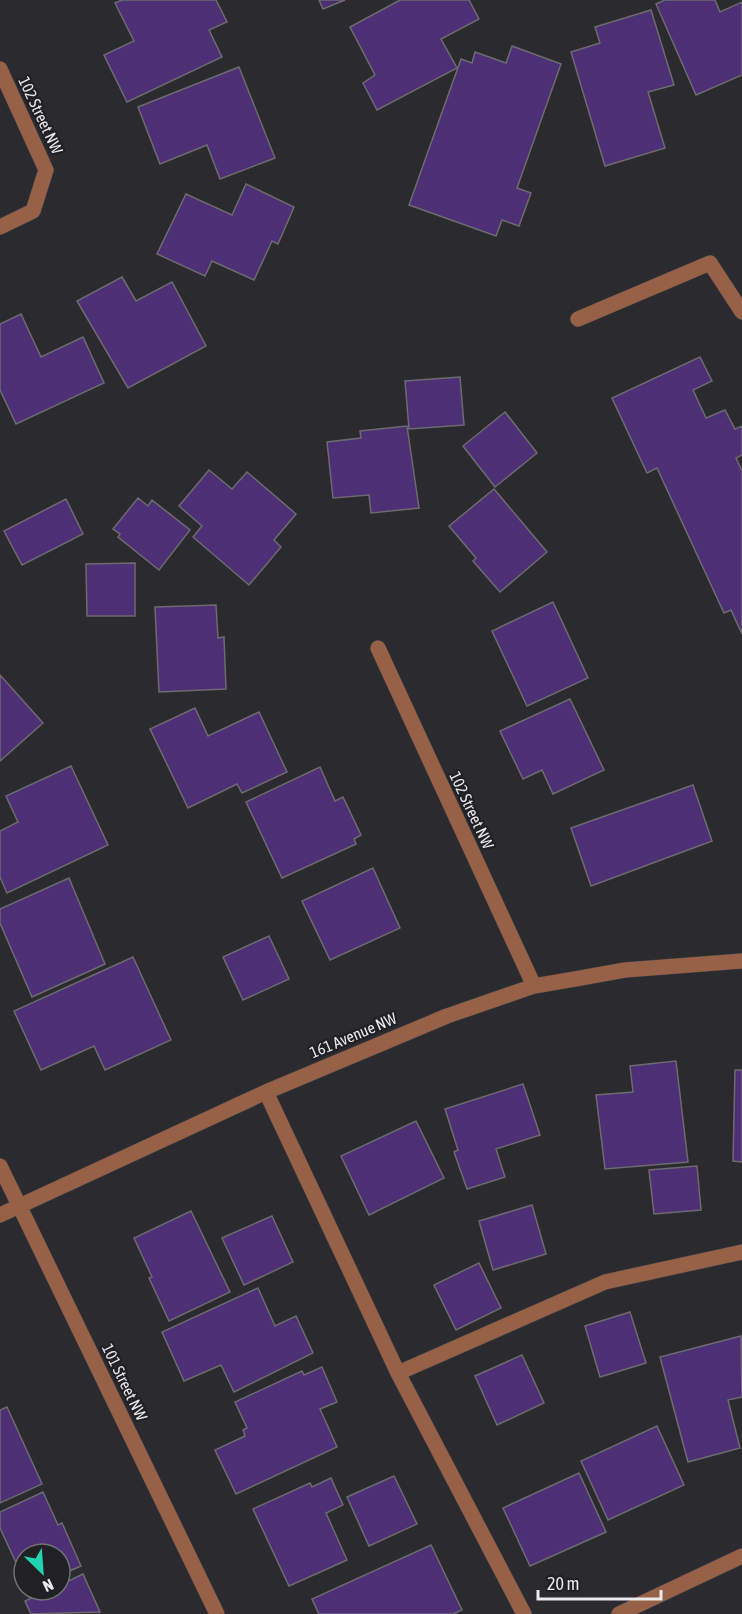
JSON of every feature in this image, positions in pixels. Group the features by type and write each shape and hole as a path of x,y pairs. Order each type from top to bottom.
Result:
{"street":[{"name":"102 Street NW","path":"0,69 46,170 33,212 0,227"},
{"path":"578,319 710,263 742,312"},
{"name":"102 Street NW","path":"378,648 534,987"},
{"name":"161 Avenue NW","path":"0,1215 266,1092 447,1016 534,987 625,970 742,961"},
{"path":"266,1092 398,1373 524,1614"},
{"name":"101 Street NW","path":"0,1166 217,1614"},
{"path":"398,1373 605,1282 742,1252"},
{"path":"619,1614 742,1556"}],"building":[{"path":"122,0 216,0 227,22 209,30 222,57 127,102 104,55 134,41 115,3"},
{"path":"319,0 345,0 323,9"},
{"path":"400,0 469,0 479,19 441,39 457,68 377,110 363,83 375,75 350,27"},
{"path":"665,0 715,0 720,12 742,2 742,75 696,95 656,4"},
{"path":"651,10 674,85 648,92 665,148 605,166 571,52 600,43 595,27"},
{"path":"512,46 561,64 517,188 531,193 519,226 502,220 496,236 409,205 461,59 472,63 475,52 506,63"},
{"path":"239,67 275,158 220,179 207,145 160,164 138,107"},
{"path":"246,184 294,207 278,244 272,241 254,280 212,261 205,276 157,254 186,194 232,215"},
{"path":"122,277 136,301 172,282 206,346 128,388 77,301"},
{"path":"21,314 41,357 83,337 104,383 16,424 0,390 0,324"},
{"path":"700,357 712,381 693,390 706,418 725,410 735,429 742,426 742,455 736,458 742,471 742,634 731,610 724,613 657,468 647,473 612,398"},
{"path":"460,377 464,425 409,429 405,381"},
{"path":"505,412 537,453 495,487 463,446"},
{"path":"407,426 419,508 371,513 369,495 333,498 327,442 361,438 360,431"},
{"path":"209,470 232,489 247,472 296,514 274,540 281,547 249,585 193,537 202,526 179,506"},
{"path":"494,489 547,552 500,592 473,561 476,558 449,526"},
{"path":"138,498 148,506 152,500 190,530 159,570 118,537 120,534 113,529"},
{"path":"66,499 83,534 22,565 4,531"},
{"path":"135,563 135,616 87,616 86,564"},
{"path":"553,602 588,678 527,706 492,631"},
{"path":"216,605 218,638 224,637 226,689 159,692 155,607"},
{"path":"0,675 43,723 0,761"},
{"path":"570,699 604,770 553,794 542,770 523,779 500,731"},
{"path":"195,708 208,736 259,712 287,772 242,793 237,784 188,808 150,729"},
{"path":"71,766 108,845 7,893 0,877 0,831 18,822 6,796"},
{"path":"320,767 335,801 343,797 361,835 354,839 356,844 282,878 246,802"},
{"path":"693,785 712,841 591,886 571,828"},
{"path":"373,868 400,928 330,960 302,901"},
{"path":"69,878 105,964 32,997 0,923 0,909"},
{"path":"269,936 289,979 243,1000 223,957"},
{"path":"133,957 171,1040 105,1070 94,1046 41,1070 14,1011"},
{"path":"676,1061 688,1162 605,1169 596,1095 633,1092 630,1066"},
{"path":"735,1070 742,1070 742,1162 733,1161"},
{"path":"523,1084 540,1135 496,1149 505,1177 467,1189 454,1152 458,1150 445,1109"},
{"path":"416,1121 444,1178 369,1215 341,1156"},
{"path":"697,1166 701,1210 654,1214 649,1170"},
{"path":"532,1205 546,1254 493,1270 479,1221"},
{"path":"191,1211 230,1292 169,1321 134,1238"},
{"path":"272,1216 293,1262 244,1285 222,1238"},
{"path":"479,1263 501,1308 456,1330 434,1285"},
{"path":"258,1288 275,1326 296,1316 313,1353 234,1392 221,1365 184,1381 162,1332"},
{"path":"630,1312 646,1363 600,1377 585,1326"},
{"path":"741,1336 742,1397 728,1400 740,1448 688,1462 660,1357"},
{"path":"522,1355 544,1403 497,1425 475,1376"},
{"path":"322,1367 337,1402 320,1409 337,1447 236,1494 215,1450 245,1436 243,1430 247,1428 235,1402 302,1371 304,1375"},
{"path":"7,1407 42,1484 0,1503 0,1410"},
{"path":"657,1426 684,1485 608,1520 581,1461"},
{"path":"579,1473 606,1532 530,1566 503,1508"},
{"path":"394,1476 417,1524 369,1546 347,1497"},
{"path":"331,1478 343,1505 326,1513 347,1560 289,1586 253,1509 310,1483 312,1487"},
{"path":"43,1492 58,1525 62,1523 70,1542 12,1542 12,1554 0,1528 0,1512"},
{"path":"431,1545 462,1610 453,1614 319,1614 312,1599"},
{"path":"72,1546 81,1566 72,1570"},
{"path":"83,1574 100,1612 31,1614 25,1602 72,1602 72,1579"}]}
